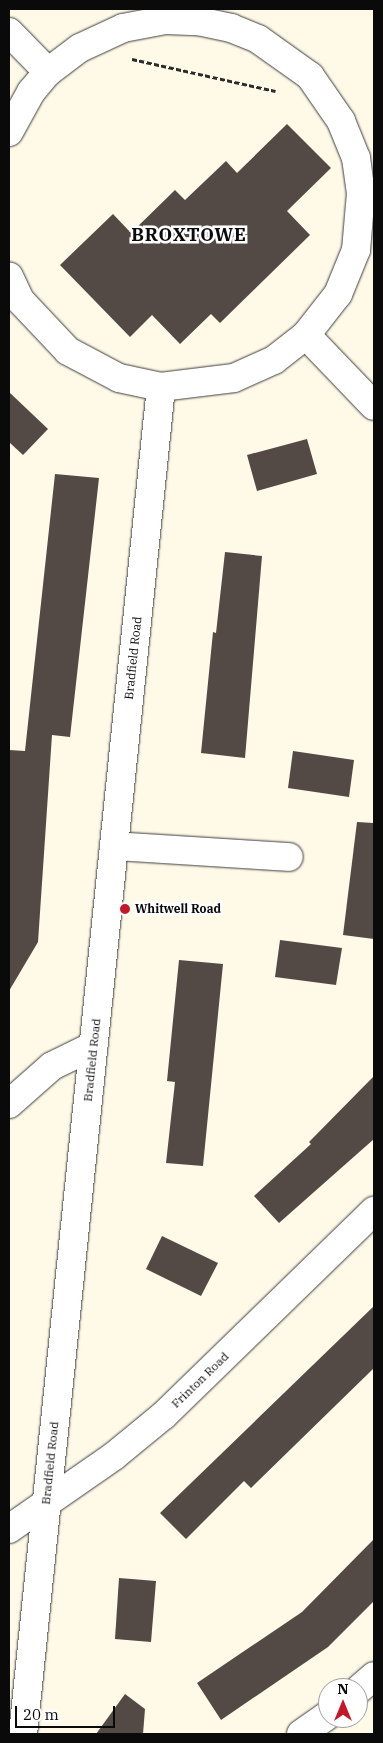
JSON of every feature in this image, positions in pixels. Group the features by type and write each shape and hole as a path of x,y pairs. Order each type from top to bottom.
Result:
{"street":[{"path":"9,132 31,92 48,72 80,48 123,28 198,15 258,39 310,76 342,121 368,193 356,250 338,294 306,335 274,360 234,378 161,387 119,378 68,351 20,300 9,276"},
{"path":"9,32 48,72"},
{"path":"306,335 374,406"},
{"name":"Bradfield Road","path":"23,1734 161,387"},
{"path":"114,846 289,857"},
{"path":"9,1104 52,1066 93,1046"},
{"name":"Frinton Road","path":"9,1529 114,1456 164,1415 374,1211"},
{"path":"301,1734 318,1722"}],"path":[{"path":"127,58 277,91"}],"building":[{"path":"287,124 331,168 287,211 310,235 220,323 211,314 180,344 152,315 130,337 60,265 113,214 131,233 175,190 185,200 226,161 237,173"},
{"path":"9,392 48,429 23,455 9,442"},
{"path":"307,439 317,474 257,491 247,455"},
{"path":"55,474 99,478 70,737 52,735 38,942 9,991 9,750 25,751"},
{"path":"225,552 262,556 245,758 201,753 213,632 216,633"},
{"path":"293,751 354,760 349,797 288,788"},
{"path":"357,822 374,823 374,939 343,935"},
{"path":"280,940 342,948 336,985 275,977"},
{"path":"179,960 223,964 203,1166 166,1163 175,1082 167,1081"},
{"path":"374,1076 374,1139 279,1223 254,1196 311,1144 309,1142"},
{"path":"162,1236 218,1263 201,1296 146,1269"},
{"path":"374,1306 374,1368 251,1488 244,1481 186,1539 160,1513"},
{"path":"374,1539 374,1601 328,1647 221,1720 197,1683 302,1612"},
{"path":"119,1578 156,1581 151,1642 115,1639"},
{"path":"125,1694 145,1709 143,1734 96,1734"}],"place":[{"name":"Whitwell Road","path":"125,909"}],"district":[{"name":"BROXTOWE","path":"189,235"}]}
